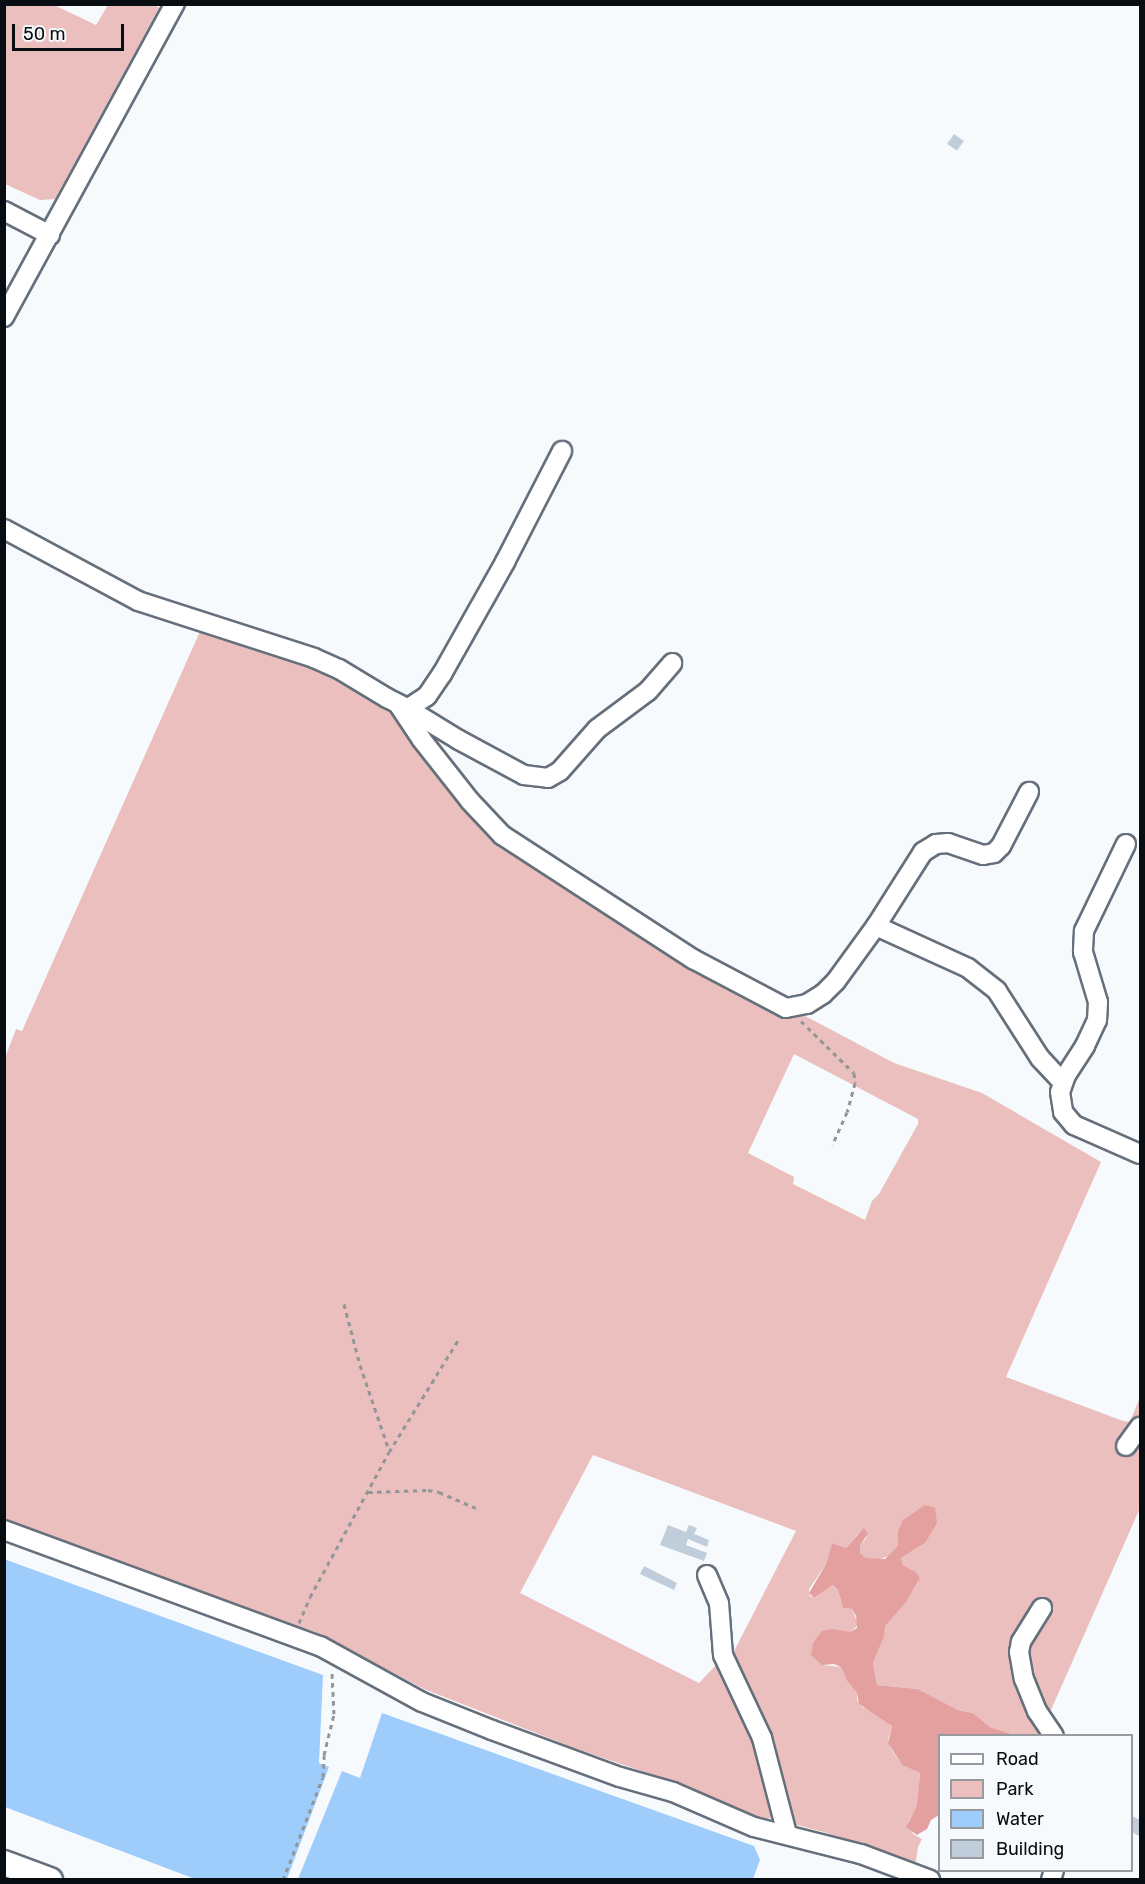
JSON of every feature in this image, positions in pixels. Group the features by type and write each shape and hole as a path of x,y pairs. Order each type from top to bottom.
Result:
{"main road":[{"path":"4,1863 50,1880"}],"lane":[{"path":"4,317 175,4"},
{"path":"4,211 50,235"},
{"path":"401,705 419,703 442,674 505,562 562,451"},
{"path":"4,529 138,601 314,658 524,774 548,777 560,771 597,729 648,691 672,663"},
{"path":"401,705 422,740 470,801 502,835 693,959 786,1008 807,1004 829,989 876,926 923,852 936,844 948,843 983,855 994,853 1001,846 1029,792"},
{"path":"1126,844 1084,931 1083,952 1098,1002 1096,1020 1085,1046 1062,1082 1061,1105 1070,1121 1116,1146 1140,1154"},
{"path":"876,926 968,968 997,992 1036,1051 1062,1082"},
{"path":"1126,1446 1140,1427"},
{"path":"4,1530 296,1636 320,1646 422,1702 620,1777 673,1791 754,1827 861,1854 930,1880"},
{"path":"707,1575 719,1603 723,1655 762,1738 787,1834"},
{"path":"1042,1608 1021,1642 1019,1652 1024,1679 1037,1711 1053,1734"}],"path":[{"path":"786,1008 854,1073 855,1083 847,1112 832,1145"},
{"path":"344,1304 360,1365 389,1452"},
{"path":"296,1636 310,1597 389,1452 460,1337"},
{"path":"368,1491 428,1490 476,1508"},
{"path":"283,1880 289,1872 323,1778 324,1755 334,1714 334,1677 320,1646"}],"green space":[{"path":"5,4 54,5 96,25 108,5 155,5 159,8 55,199 40,200 5,184"},
{"path":"202,627 304,659 376,700 415,738 445,785 488,829 705,971 809,1018 894,1063 982,1093 1101,1162 1006,1377 1123,1421 1130,1422 1140,1397 1140,1508 1040,1734 1012,1734 990,1727 973,1713 958,1710 918,1689 877,1685 873,1663 884,1637 884,1626 905,1602 918,1582 916,1572 903,1565 901,1558 925,1543 898,1531 899,1546 892,1555 877,1560 866,1558 860,1553 860,1546 867,1537 858,1534 846,1548 832,1543 826,1564 809,1589 810,1596 814,1598 833,1585 838,1590 843,1608 852,1609 858,1624 851,1633 833,1629 822,1665 841,1667 847,1681 857,1693 857,1700 862,1707 877,1714 892,1726 888,1739 891,1749 902,1765 920,1773 918,1806 908,1822 913,1834 922,1839 918,1847 915,1868 827,1833 771,1818 764,1819 665,1779 574,1748 424,1689 313,1631 241,1612 5,1519 5,1058 16,1029 22,1031","holes":["794,1054 918,1119 918,1124 879,1194 872,1201 865,1220 793,1184 794,1177 748,1153","593,1455 796,1531 733,1653 718,1663 699,1683 520,1593"]}],"shaded area":[{"path":"925,1505 935,1508 937,1523 925,1543 901,1558 903,1565 916,1572 920,1578 906,1602 885,1626 884,1637 873,1663 877,1685 918,1689 958,1710 973,1713 990,1727 1012,1734 938,1734 938,1816 931,1820 927,1829 917,1835 906,1827 917,1806 920,1773 902,1765 888,1743 892,1726 859,1704 857,1693 847,1681 841,1667 834,1664 822,1665 811,1655 813,1643 822,1631 833,1629 851,1632 857,1628 856,1616 852,1609 843,1608 838,1590 833,1585 814,1598 809,1593 826,1564 832,1543 846,1548 864,1528 868,1533 860,1546 860,1553 866,1558 885,1559 898,1546 898,1531 903,1520"}],"water":[{"path":"4,1559 323,1675 319,1763 329,1767 287,1879 195,1879 5,1807"},
{"path":"382,1713 754,1846 760,1860 753,1879 298,1879 342,1771 360,1778"}],"building":[{"path":"954,134 964,141 957,151 947,144"},
{"path":"668,1525 686,1532 689,1525 697,1528 694,1534 709,1540 707,1547 688,1539 686,1545 707,1553 704,1561 660,1545"},
{"path":"644,1566 677,1583 674,1590 640,1574"},
{"path":"1133,1816 1140,1820 1139,1836 1133,1833"}]}
